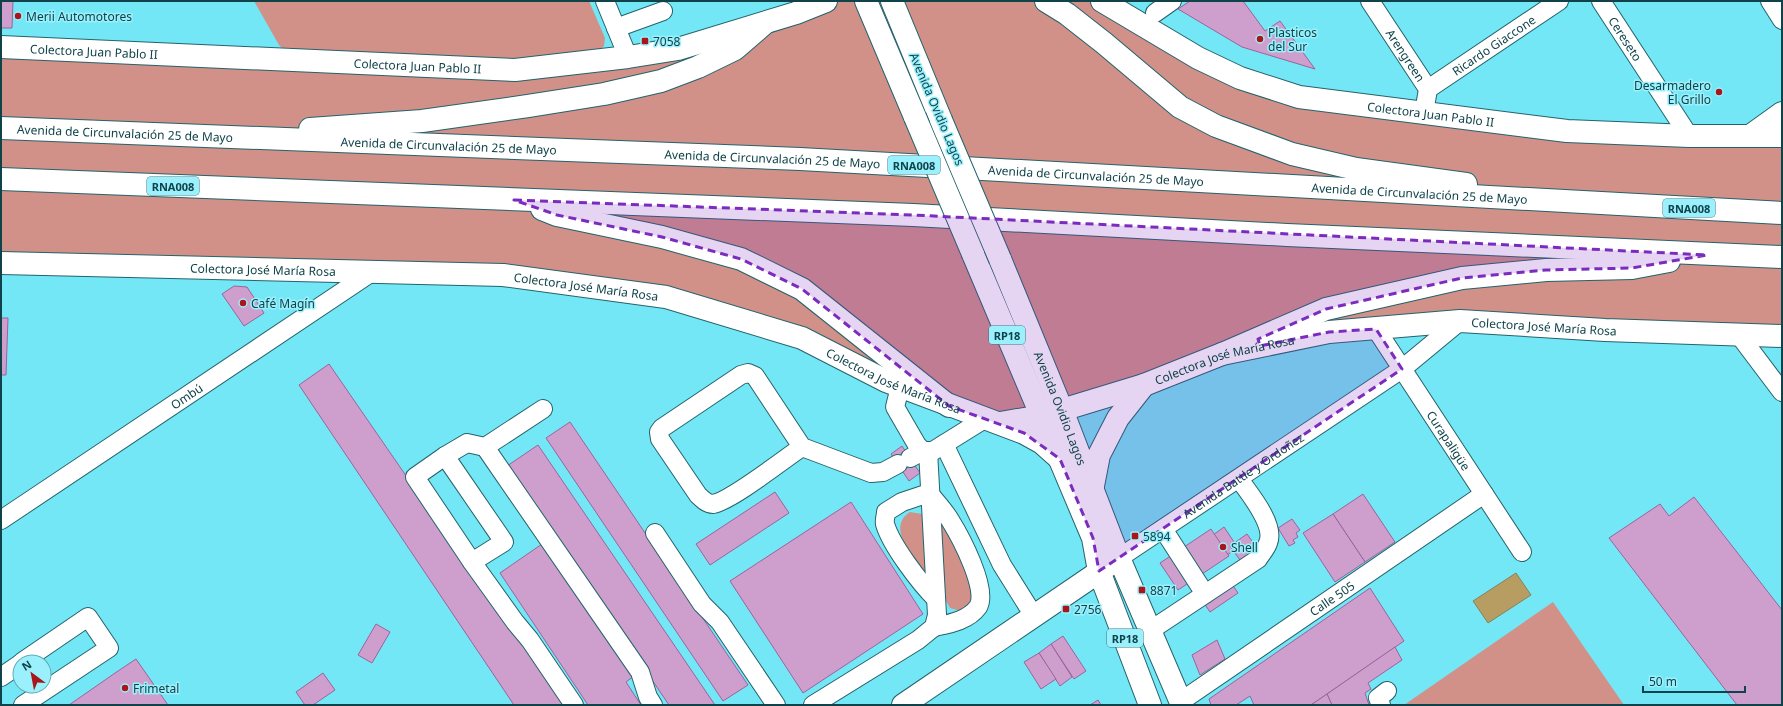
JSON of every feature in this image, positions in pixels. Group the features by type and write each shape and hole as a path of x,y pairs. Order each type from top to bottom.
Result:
{"main road":[{"path":"232,138 321,128 422,121 604,94 660,81 698,67 735,49 791,1"},
{"name":"Colectora Juan Pablo II","path":"1,47 515,70 628,57 678,49 765,23 826,1"},
{"name":"Avenida Ovidio Lagos","path":"866,1 1093,538 1100,571 1150,705"},
{"name":"Avenida Ovidio Lagos","path":"892,1 1062,410 1119,558 1151,630 1181,704"},
{"path":"1046,1 1067,14 1098,38 1180,107 1216,126 1259,143 1292,154 1356,169 1401,174 1596,203"},
{"name":"Colectora Juan Pablo II","path":"1102,1 1151,15 1198,58 1240,78 1299,97 1567,131 1689,136 1782,136"},
{"path":"1750,136 1782,113"},
{"name":"Avenida de Circunvalación 25 de Mayo","path":"1,128 800,159 1782,213"},
{"name":"RNA008","path":"1,179 913,215 1707,255 1782,257"},
{"path":"514,200 556,214 662,237 741,259 802,289 949,406"},
{"path":"1222,354 1326,309 1462,278 1546,270 1632,268 1707,255"},
{"name":"Colectora José María Rosa","path":"1,263 503,275 666,297 802,338 900,387 992,421 1042,416 1144,385 1222,354 1329,332 1460,321 1605,330 1782,336"},
{"path":"1092,491 1099,455 1118,418 1144,385"},
{"name":"RP18","path":"992,421 1024,433 1042,443 1060,459"},
{"name":"Avenida Battle y Ordoñez","path":"903,705 1119,558"}],"street":[{"path":"605,1 628,57"},
{"path":"1151,15 1172,1"},
{"name":"Arengreen","path":"1370,1 1428,89 1424,112"},
{"name":"Ricardo Giaccone","path":"1428,89 1559,1"},
{"name":"Cereseto","path":"1601,1 1689,136"},
{"path":"1770,1 1782,20"},
{"path":"616,28 663,11"},
{"name":"Ombú","path":"1,520 372,272"},
{"name":"Avenida Battle y Ordoñez","path":"1119,558 1402,369 1460,321"},
{"name":"Curapaligüe","path":"1376,329 1396,357 1402,369 1522,552"},
{"path":"1739,335 1782,392"},
{"path":"802,447 723,501 712,504 705,502 698,495 660,439 659,432 662,428 741,375 748,373 755,376 802,447 871,473 883,472 915,456 933,451 944,444 992,421"},
{"path":"813,705 918,640 934,627 951,624 965,617 977,608 982,598 971,562 953,525 929,493 915,456 917,445 895,407 900,387"},
{"path":"486,447 543,409"},
{"path":"574,705 530,640 515,622 472,562 416,477 445,456 467,443 486,447 640,672 648,698 653,705"},
{"path":"944,444 1002,565 1034,616"},
{"path":"445,456 504,542 472,562"},
{"path":"1151,630 1258,559 1269,542 1268,525 1259,508 1239,479"},
{"path":"929,493 902,502 886,512 884,523 898,549 925,588 936,599"},
{"path":"929,493 937,615 934,627"},
{"name":"Calle 505","path":"1181,704 1484,494"},
{"path":"1163,529 1205,594"},
{"path":"655,533 702,604 720,622 776,705"},
{"path":"34,654 88,617 109,648 52,686"},
{"path":"1,677 12,669"},
{"path":"23,705 40,694"}],"highlighted area":[{"path":"514,200 913,215 1707,255 1632,268 1546,270 1462,278 1326,309 1258,339 1260,346 1329,332 1376,329 1402,369 1099,571 1093,538 1060,459 1024,433 949,406 802,289 741,259 662,237 557,215"}],"shaded area":[{"path":"254,1 589,1 605,38 604,46 597,53 520,60 285,51 279,45"},
{"path":"826,1 1102,1 1240,78 1424,113 1782,136 1782,336 1605,330 1329,332 999,423 666,297 503,275 1,263 1,47 515,70 628,57"},
{"path":"910,512 922,514 924,518 926,573 904,543 901,534 900,526 903,519"},
{"path":"940,521 955,539 972,589 972,600 967,608 961,611 950,608 946,601 941,562"},
{"path":"1516,573 1531,595 1488,623 1473,601"},
{"path":"1553,602 1624,705 1404,705"}],"building":[{"path":"1,1 13,1 12,28 1,28"},
{"name":"Plasticos del Sur","path":"1190,1 1243,1 1265,31 1280,21 1315,69 1242,47 1178,9"},
{"name":"Café Magín","path":"234,286 247,287 264,313 244,326 222,294"},
{"path":"1,318 8,318 6,375 1,375"},
{"path":"329,364 564,705 514,705 299,385"},
{"path":"570,422 748,685 723,701 546,438"},
{"path":"538,445 715,705 669,705 507,466"},
{"path":"902,446 920,473 909,481 891,454"},
{"path":"775,492 789,513 710,565 696,544"},
{"path":"1363,494 1395,542 1365,562 1333,514"},
{"path":"1694,497 1782,610 1782,705 1737,705 1609,538 1660,504 1669,516"},
{"path":"851,502 923,614 803,693 730,581"},
{"path":"1333,514 1365,562 1335,582 1303,533"},
{"path":"1292,519 1300,530 1296,533 1298,537 1293,540 1295,543 1289,546 1278,528"},
{"path":"1224,527 1238,548 1227,555 1213,535"},
{"path":"1211,529 1229,556 1178,590 1160,563"},
{"path":"1247,534 1264,558 1247,570 1230,546"},
{"path":"542,544 634,676 626,682 641,705 588,705 500,573"},
{"path":"1232,584 1238,593 1210,612 1204,603"},
{"path":"1370,588 1404,641 1311,705 1254,705 1250,696 1236,705 1211,705 1209,699"},
{"path":"376,624 390,632 372,663 358,655"},
{"path":"1063,636 1086,671 1074,679 1051,644"},
{"path":"1217,640 1225,659 1200,675 1192,655"},
{"path":"1051,644 1072,677 1060,686 1039,653"},
{"path":"1395,647 1402,660 1368,683 1371,689 1365,693 1369,705 1332,705 1327,694"},
{"path":"1039,653 1056,679 1041,689 1024,662"},
{"name":"Frimetal","path":"136,659 168,705 69,705 118,671"},
{"path":"323,673 335,690 313,705 305,705 296,692"},
{"path":"1327,694 1332,705 1311,705"},
{"path":"1098,700 1101,705 1090,705"}],"place":[{"name":"Merii Automotores","path":"18,16"},
{"name":"Plasticos del Sur","path":"1260,39"},
{"name":"7058","path":"645,41"},
{"name":"Desarmadero El Grillo","path":"1719,92"},
{"name":"Café Magín","path":"243,303"},
{"name":"5894","path":"1135,536"},
{"name":"Shell","path":"1223,547"},
{"name":"8871","path":"1142,590"},
{"name":"2756","path":"1066,609"},
{"name":"Frimetal","path":"125,688"}]}
